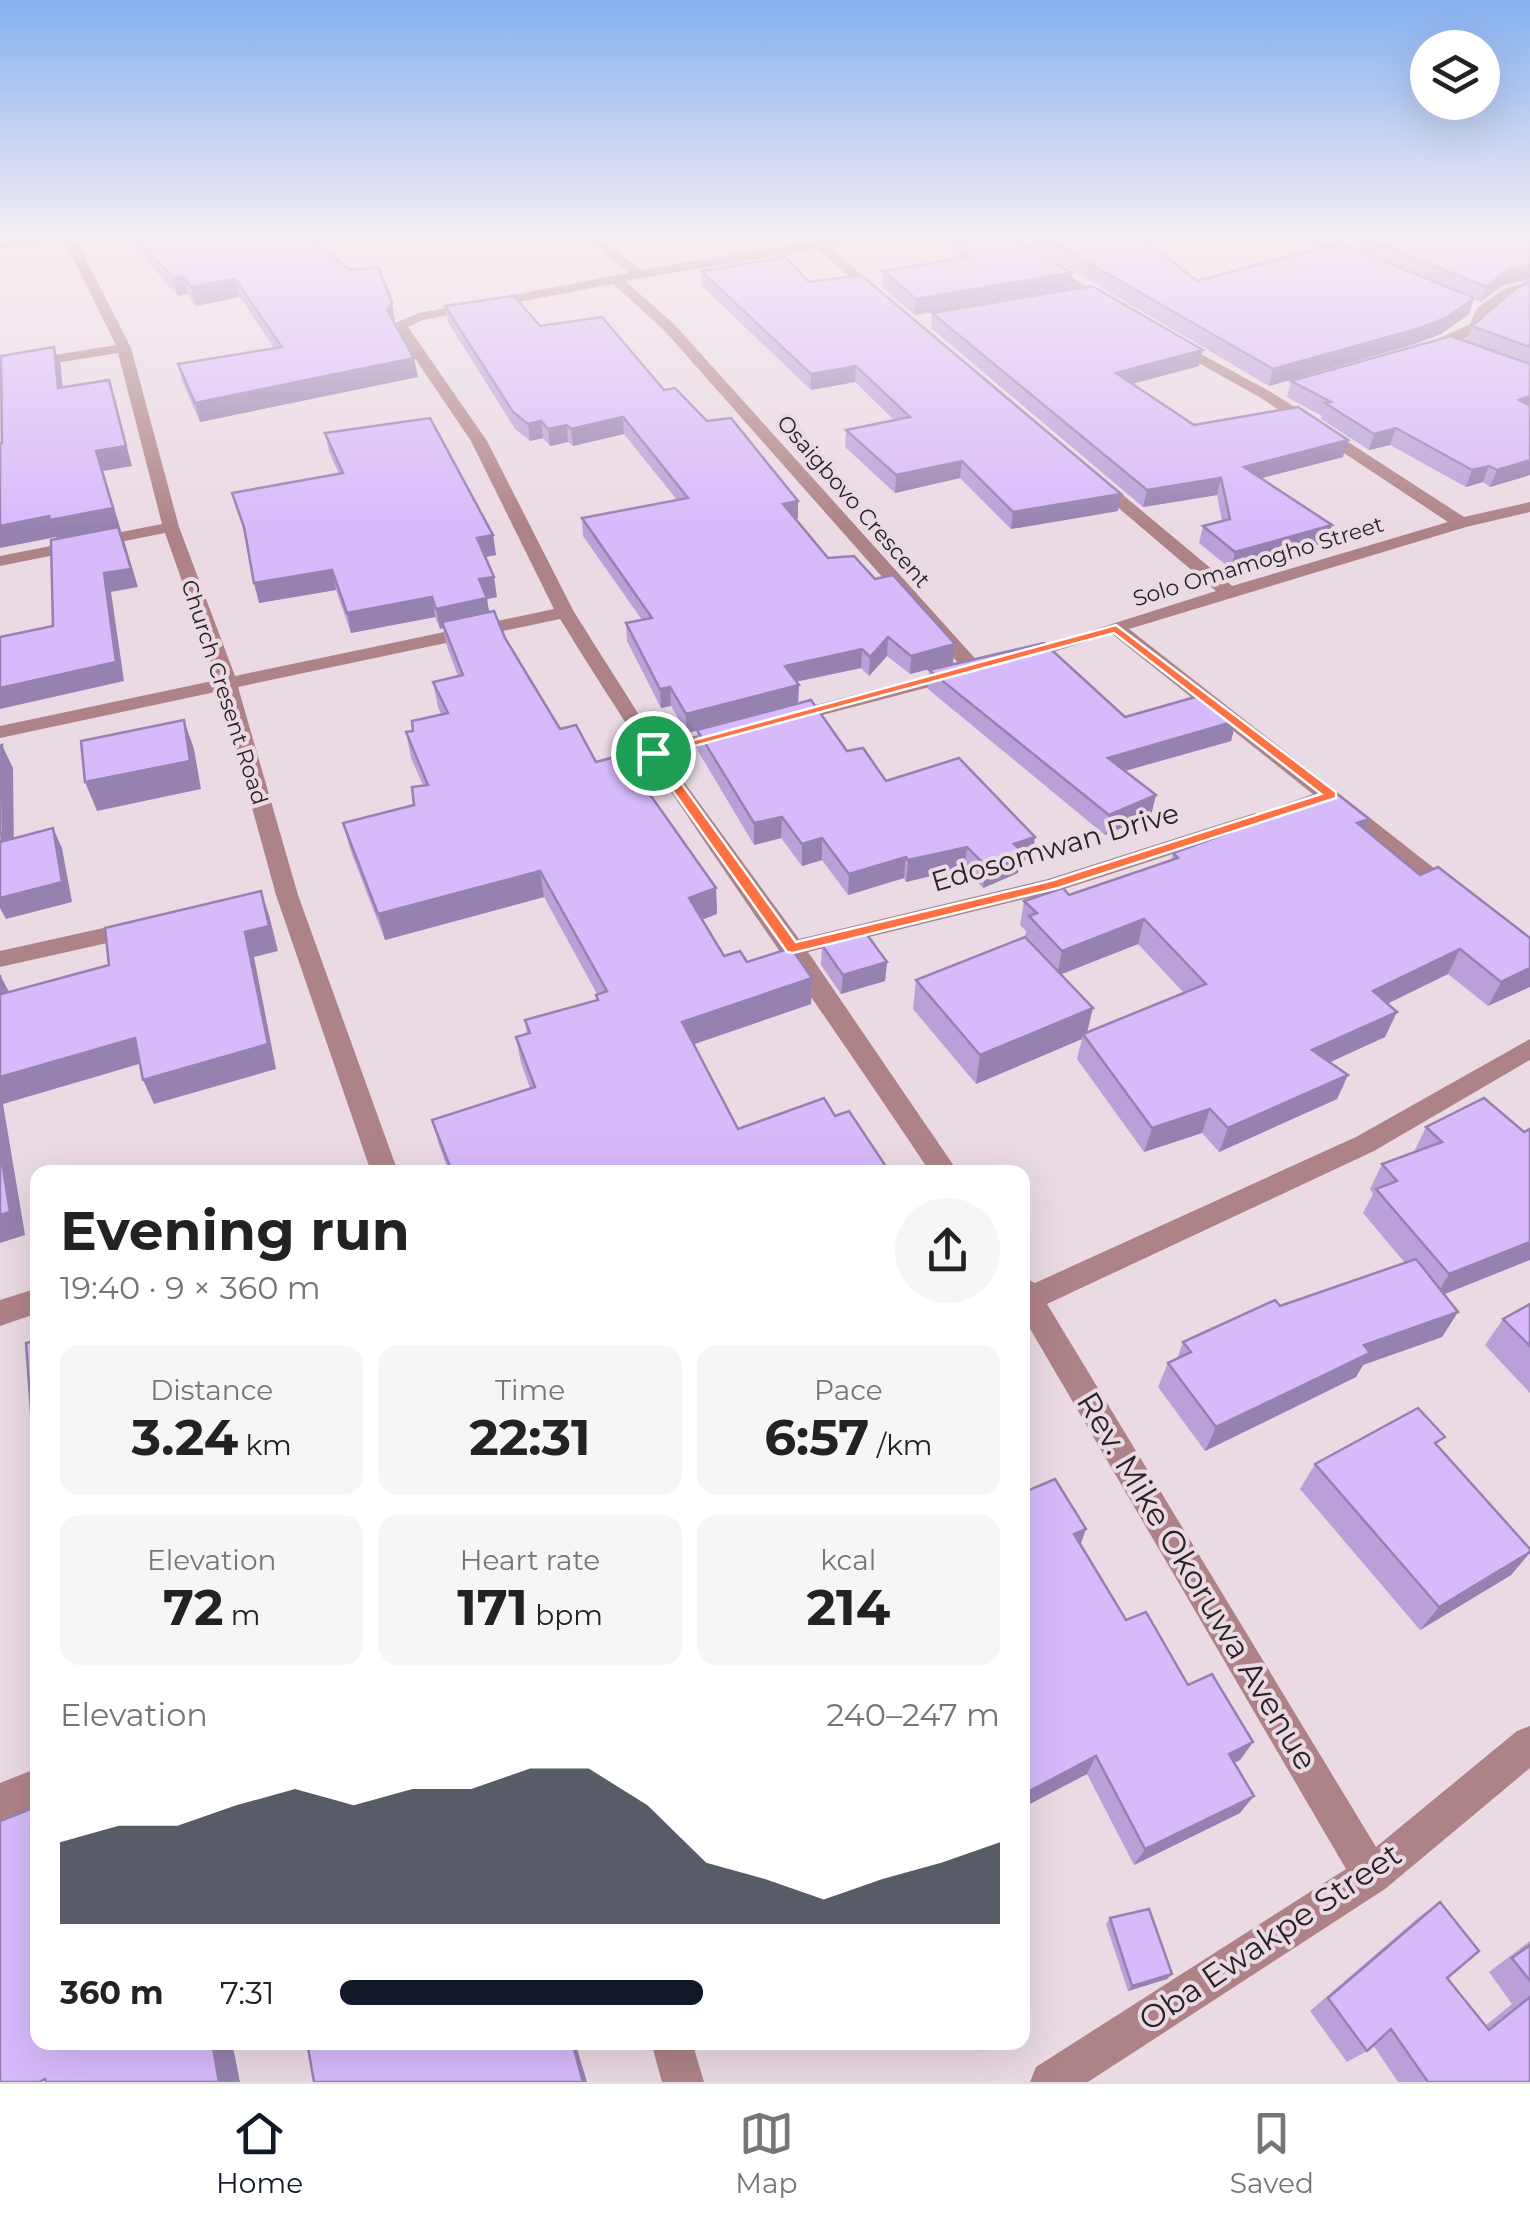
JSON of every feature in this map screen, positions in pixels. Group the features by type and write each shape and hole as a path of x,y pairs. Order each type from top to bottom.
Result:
{"street":[{"name":"Church Cresent Road","path":"116,332 124,348 171,527 227,682 277,897 381,1165"},
{"path":"404,332 479,441 565,612 653,753 793,948 939,1165"},
{"name":"Osaigbovo Crescent","path":"674,332 878,566 974,669"},
{"path":"1411,353 1448,342 1465,332"},
{"path":"1158,335 1266,395 1460,523"},
{"path":"1448,342 1464,349"},
{"path":"0,368 124,348"},
{"path":"1266,395 1284,390"},
{"path":"1078,466 1228,592"},
{"name":"Solo Omamogho Street","path":"653,753 974,669 1460,523 1530,507"},
{"path":"0,561 171,527"},
{"path":"0,732 565,612"},
{"path":"1116,629 1463,903"},
{"name":"Edosomwan Drive","path":"793,948 1053,885 1331,795"},
{"path":"0,959 153,925"},
{"path":"1030,1291 1365,1144 1530,1048"},
{"name":"Rev. Mike Okoruwa Avenue","path":"1030,1300 1371,1876"},
{"path":"0,1312 30,1303"},
{"name":"Oba Ewakpe Street","path":"1051,2082 1371,1876 1530,1744"},
{"path":"0,1802 30,1789"},
{"path":"674,2050 684,2082"}],"building":[{"path":"272,332 399,332 414,358 195,403 178,364 282,347"},
{"path":"462,332 615,332 664,390 675,388 707,421 731,418 798,501 783,504 828,558 854,556 875,579 893,575 955,644 911,656 888,637 870,657 862,649 785,666 799,685 686,714 670,687 660,689 626,623 652,618 582,518 688,498 623,417 571,429 567,425 548,429 541,421 528,424 513,412"},
{"path":"766,332 929,332 1121,494 1013,512 962,461 896,475 846,430 910,417 856,366 811,374"},
{"path":"955,332 1172,332 1203,350 1116,373 1194,425 1298,407 1348,440 1244,467 1332,525 1235,552 1203,526 1230,519 1221,478 1147,490"},
{"path":"1209,332 1406,332 1273,369"},
{"path":"1489,332 1530,332 1530,347"},
{"path":"1451,336 1530,364 1530,396 1519,400 1530,406 1530,460 1497,470 1489,466 1472,470 1396,428 1374,434 1325,403 1331,402 1291,381"},
{"path":"54,347 58,388 109,380 126,446 96,451 113,508 0,526 1,356"},
{"path":"430,418 493,535 477,538 494,577 479,579 487,598 436,609 432,597 347,613 332,570 254,583 244,527 232,493 343,473 325,433"},
{"path":"118,527 131,569 104,573 116,662 0,688 0,637 53,626 51,540"},
{"path":"494,611 505,638 560,729 576,725 596,762 622,755 716,888 689,898 724,956 740,951 747,962 791,948 812,978 682,1022 738,1129 824,1098 835,1116 849,1111 885,1165 449,1165 432,1120 535,1087 516,1037 530,1033 525,1020 598,1000 596,995 607,991 540,871 378,914 343,823 414,805 412,787 428,785 406,732 413,731 412,721 448,713 433,682 463,675 442,622"},
{"path":"1044,643 1125,717 1206,694 1236,721 1108,758 1156,795 1109,815 929,670"},
{"path":"811,700 847,751 863,748 886,781 959,758 1035,837 1014,844 1021,851 986,866 967,847 908,860 906,857 849,874 822,838 802,844 782,817 754,823 697,730"},
{"path":"184,720 190,761 85,782 81,741"},
{"path":"0,746 3,833 0,834"},
{"path":"1331,789 1369,819 1357,823 1420,875 1438,867 1530,938 1530,968 1501,982 1460,949 1373,991 1397,1012 1312,1050 1348,1075 1228,1128 1210,1109 1152,1128 1083,1034 1206,984 1144,919 1062,951 1029,916 1037,913 1024,901 1063,888 1069,895 1178,858 1173,853 1231,832 1225,827"},
{"path":"53,828 62,882 0,898 0,842"},
{"path":"261,891 269,926 245,932 268,1044 143,1080 135,1038 0,1077 0,975 2,994 109,965 105,928"},
{"path":"865,932 887,962 843,975 822,945"},
{"path":"1025,937 1093,1008 980,1055 916,980"},
{"path":"1484,1098 1524,1132 1530,1129 1530,1242 1449,1274 1376,1189 1397,1181 1382,1164 1442,1142 1426,1127"},
{"path":"0,1149 10,1212 0,1215"},
{"path":"1416,1259 1458,1312 1364,1345 1370,1353 1216,1427 1168,1363 1191,1352 1183,1342 1275,1300 1280,1306"},
{"path":"1530,1304 1530,1346 1503,1319"},
{"path":"30,1342 30,1397 26,1343"},
{"path":"1418,1408 1445,1437 1435,1443 1530,1549 1439,1607 1315,1464"},
{"path":"1055,1479 1086,1529 1074,1534 1126,1620 1146,1612 1188,1685 1212,1674 1253,1742 1229,1754 1254,1796 1145,1849 1096,1756 1030,1791 1030,1490"},
{"path":"30,1809 30,2050 213,2050 219,2082 0,2082 0,1821"},
{"path":"1440,1902 1479,1951 1447,1978 1489,2030 1530,1997 1530,2082 1428,2082 1391,2029 1367,2051 1328,1998"},
{"path":"1149,1909 1172,1974 1132,1986 1110,1918"},
{"path":"1530,1945 1530,1981 1512,1958"},
{"path":"308,2050 574,2050 583,2082 314,2082"}],"route":[{"path":"1116,629 1331,795 1053,885 793,948 653,753 1116,629"}]}
